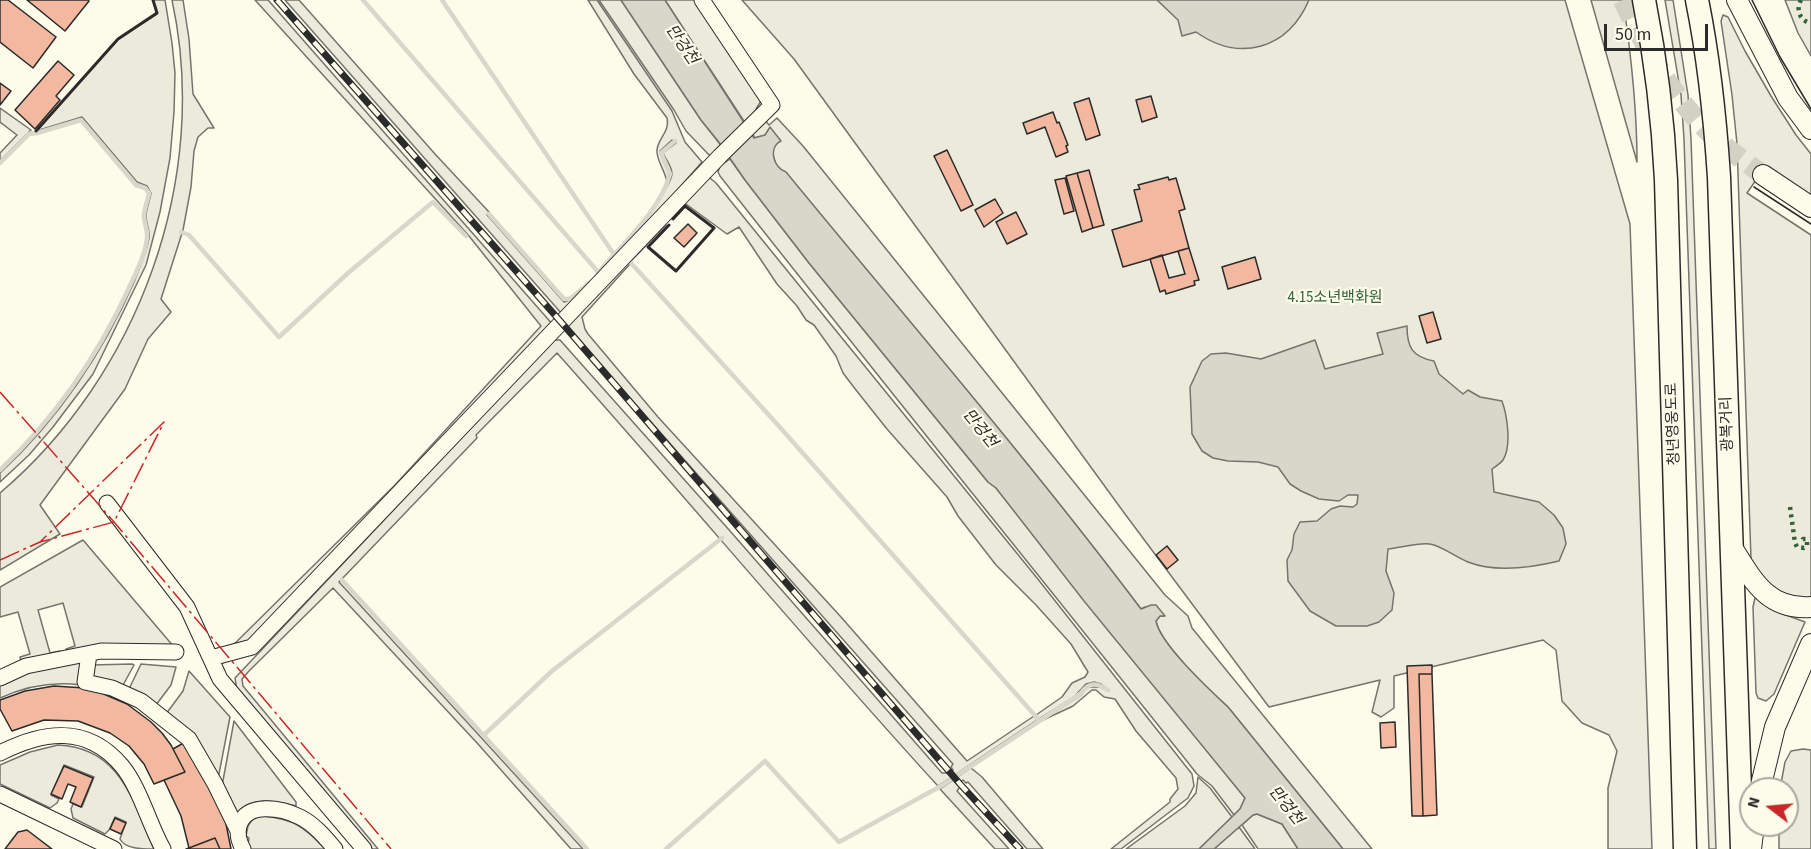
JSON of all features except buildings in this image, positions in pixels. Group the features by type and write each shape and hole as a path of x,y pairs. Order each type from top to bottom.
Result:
{"highway":[{"name":"청년영웅도로","path":"1644,0 1660,96 1666,180 1685,849"},
{"name":"광복거리","path":"1697,0 1706,46 1717,144 1742,849"}],"main road":[{"path":"1737,0 1788,98 1811,129"},
{"path":"1762,175 1811,207"},
{"path":"1733,549 1756,585 1775,601 1794,608 1811,607"},
{"path":"1763,777 1775,727 1811,644"}],"street":[{"path":"211,658 252,647 720,156 772,105 702,0"},
{"path":"107,503 187,607 220,680 364,849"},
{"path":"0,678 26,666 89,654 135,650 176,652"},
{"path":"89,654 85,682 112,688 141,701 189,740 215,784 238,831 243,849"},
{"path":"0,753 41,737 62,735 80,737 97,744 122,766 164,849"},
{"path":"0,794 114,849"},
{"path":"238,831 244,814 263,808 281,810 300,817 315,827 335,849"}],"green space":[{"path":"153,0 165,0 175,73 174,112 170,158 160,212 146,265 93,374 29,455 0,482 0,473 41,431 77,385 93,360 134,282 149,238 146,216 151,193 147,186 137,182 82,117 36,131 118,39 157,14"},
{"path":"172,0 183,0 189,39 193,94 214,128 208,128 198,137 194,151 191,187 183,230 161,299 171,312 148,339 125,389 40,505 60,534 0,570 0,493 49,446 91,392 125,333 152,270 171,204 181,136 181,68"},
{"path":"255,0 268,0 554,326 232,657 221,664 216,662 395,485 541,326 469,236"},
{"path":"285,0 299,0 489,212 487,215 564,302 589,284 606,266 657,202 672,174 663,153 676,143 672,140 660,151 669,173 667,182 657,150 667,127 667,118 634,74 588,0 597,0 672,111 685,142 702,162 628,246 562,314"},
{"path":"599,0 621,0 701,120 723,148 712,158 686,131"},
{"path":"665,0 694,0 761,101 756,109 769,125 777,118 803,146 1165,595 1188,616 1192,628 1372,849 1343,849 1228,707 1166,642 1156,621 1160,616 1164,616 1145,607 1141,609 1010,443 786,173 778,167 773,153 776,144 780,141 766,135 755,138"},
{"name":"4.15소년백화원","path":"742,0 1565,0 1630,224 1652,849 1608,849 1608,788 1617,751 1609,735 1582,723 1562,701 1556,650 1543,640 1394,676 1394,708 1381,717 1372,712 1380,680 1269,707 1125,514 794,59"},
{"path":"1591,0 1623,0 1633,81 1637,162"},
{"path":"1665,0 1673,0 1688,95 1691,139 1716,849 1709,849 1684,139 1681,95"},
{"path":"1785,0 1811,0 1811,56 1798,33"},
{"path":"1723,15 1728,17 1771,96 1811,154 1811,196 1765,167 1747,193 1811,235 1811,602 1784,598 1753,568 1751,559 1737,144 1721,21"},
{"path":"0,108 31,130 0,161 0,153 17,135 0,122"},
{"path":"730,159 809,263 988,482 996,488 1245,798 1234,815 1212,786 1197,774 720,176 718,172 720,166"},
{"path":"710,178 1037,578 1192,774 1194,786 1188,798 1121,849 1111,849 1170,802 1178,789 1176,778 1136,731 1115,699 1104,697 1096,690 1092,690 1073,706 1041,721 1081,695 1087,687 1100,687 1109,691 1101,684 1094,682 1086,684 1074,697 1039,719 1036,715 1062,697 1072,683 1085,677 1088,672 1071,644 996,565 958,516 947,497 887,429 843,373 836,356 814,325 806,320 777,284 739,227 727,234 686,204 671,219 669,215 705,180"},
{"path":"661,225 666,225 582,317 588,334 658,417 841,617 967,761 1034,716 1037,720 938,786 557,353 476,435 477,438 339,582 583,849 571,849 478,744 333,588 249,671 242,679 243,686 378,849 371,849 237,690 235,678 554,340 560,340 942,773 951,773 953,770 951,767 953,764 568,328 567,325"},
{"path":"83,540 174,647 67,654 66,649 75,646 63,603 38,610 50,653 60,651 61,656 22,664 20,657 30,654 18,612 0,617 0,587"},
{"path":"1757,597 1778,612 1805,622 1774,694 1766,701 1758,698 1756,693 1753,607"},
{"path":"83,660 81,685 40,686 20,690 0,698 0,684 28,670"},
{"path":"141,664 176,667 171,685 156,705 129,689"},
{"path":"91,665 134,665 122,687 90,678"},
{"path":"189,671 230,717 218,779 166,714 183,691"},
{"path":"234,721 296,802 296,806 264,801 243,807 236,813 222,786"},
{"path":"58,745 79,748 110,766 131,795 154,849 134,848 122,842 120,839 126,822 115,817 105,834 73,818 71,809 73,804 82,807 94,777 64,765 51,795 59,799 50,808 0,784 0,765 30,752"},
{"path":"1811,750 1811,849 1779,849 1779,837 1799,837 1799,777 1782,777 1785,762 1791,751"},
{"path":"971,768 982,777 1043,849 1027,849 968,782 963,780 957,784 960,787 957,791 1009,849 995,849 940,789"},
{"path":"1198,777 1210,788 1232,817 1199,849 1126,849 1185,806 1196,793"},
{"path":"1257,814 1282,824 1298,849 1258,849 1242,825"},
{"path":"254,817 282,819 297,825 325,849 250,849 249,838 246,836 248,826"},
{"path":"1239,827 1255,849 1214,849"}],"water":[{"name":"만겅천","path":"621,0 665,0 754,138 765,135 770,127 781,141 773,152 778,166 786,172 1010,443 1141,609 1156,605 1165,616 1160,616 1156,621 1166,642 1228,707 1343,849 1298,849 1282,824 1257,814 1214,849 1199,849 1240,809 1245,798 1084,601 996,488 988,482 809,263 701,120"},
{"path":"1157,0 1309,0 1300,17 1276,40 1261,46 1246,48 1229,47 1213,42 1196,32 1182,36 1178,20"},
{"path":"1407,326 1408,340 1412,350 1420,357 1434,361 1439,374 1463,394 1468,390 1480,397 1502,401 1506,414 1508,439 1503,460 1492,469 1494,492 1539,502 1554,515 1563,528 1566,544 1559,561 1513,568 1479,565 1430,544 1388,549 1386,571 1394,593 1392,610 1379,622 1367,626 1336,626 1310,611 1288,581 1287,560 1300,522 1317,521 1331,509 1340,506 1353,507 1357,504 1358,495 1348,495 1339,501 1319,499 1290,484 1278,467 1258,462 1213,458 1202,451 1192,434 1190,387 1202,361 1211,354 1226,353 1261,359 1315,340 1325,369 1383,354 1377,333"}],"waterway":[{"path":"363,0 599,273"},
{"path":"442,0 615,256"},
{"path":"0,163 29,134 81,120 136,185 145,188 149,193 144,213 146,245 137,272 116,315 73,386 38,430 0,470"},
{"path":"599,272 640,226 658,201 670,174 661,153 675,141"},
{"path":"181,232 189,235 279,337 348,273 433,202 466,236"},
{"path":"489,214 564,299 570,299 589,283"},
{"path":"631,263 1039,720"},
{"path":"484,735 552,671 722,538"},
{"path":"342,580 587,849"},
{"path":"666,849 765,761 839,842 941,786 1080,694 1086,687 1093,684 1108,690"}],"tunnel":[{"path":"1623,0 1662,74 1687,109 1715,138 1763,175"}],"tram line":[{"path":"1752,0 1780,57 1811,109"},
{"path":"1754,187 1811,224"}],"railway":[{"path":"277,0 561,322 960,784 1020,849"}],"hedge":[{"path":"1801,0 1799,13 1809,23"},
{"path":"1790,507 1795,543 1797,547 1804,548 1807,546 1807,539 1803,539 1802,543"}],"wall":[{"path":"36,131 118,39 157,13 153,0"},
{"path":"669,225 648,247 676,271 714,228 685,206 673,219"}],"power":[{"path":"0,392 114,522 391,849"},
{"path":"0,560 40,542 114,522 164,422 40,542"}]}
